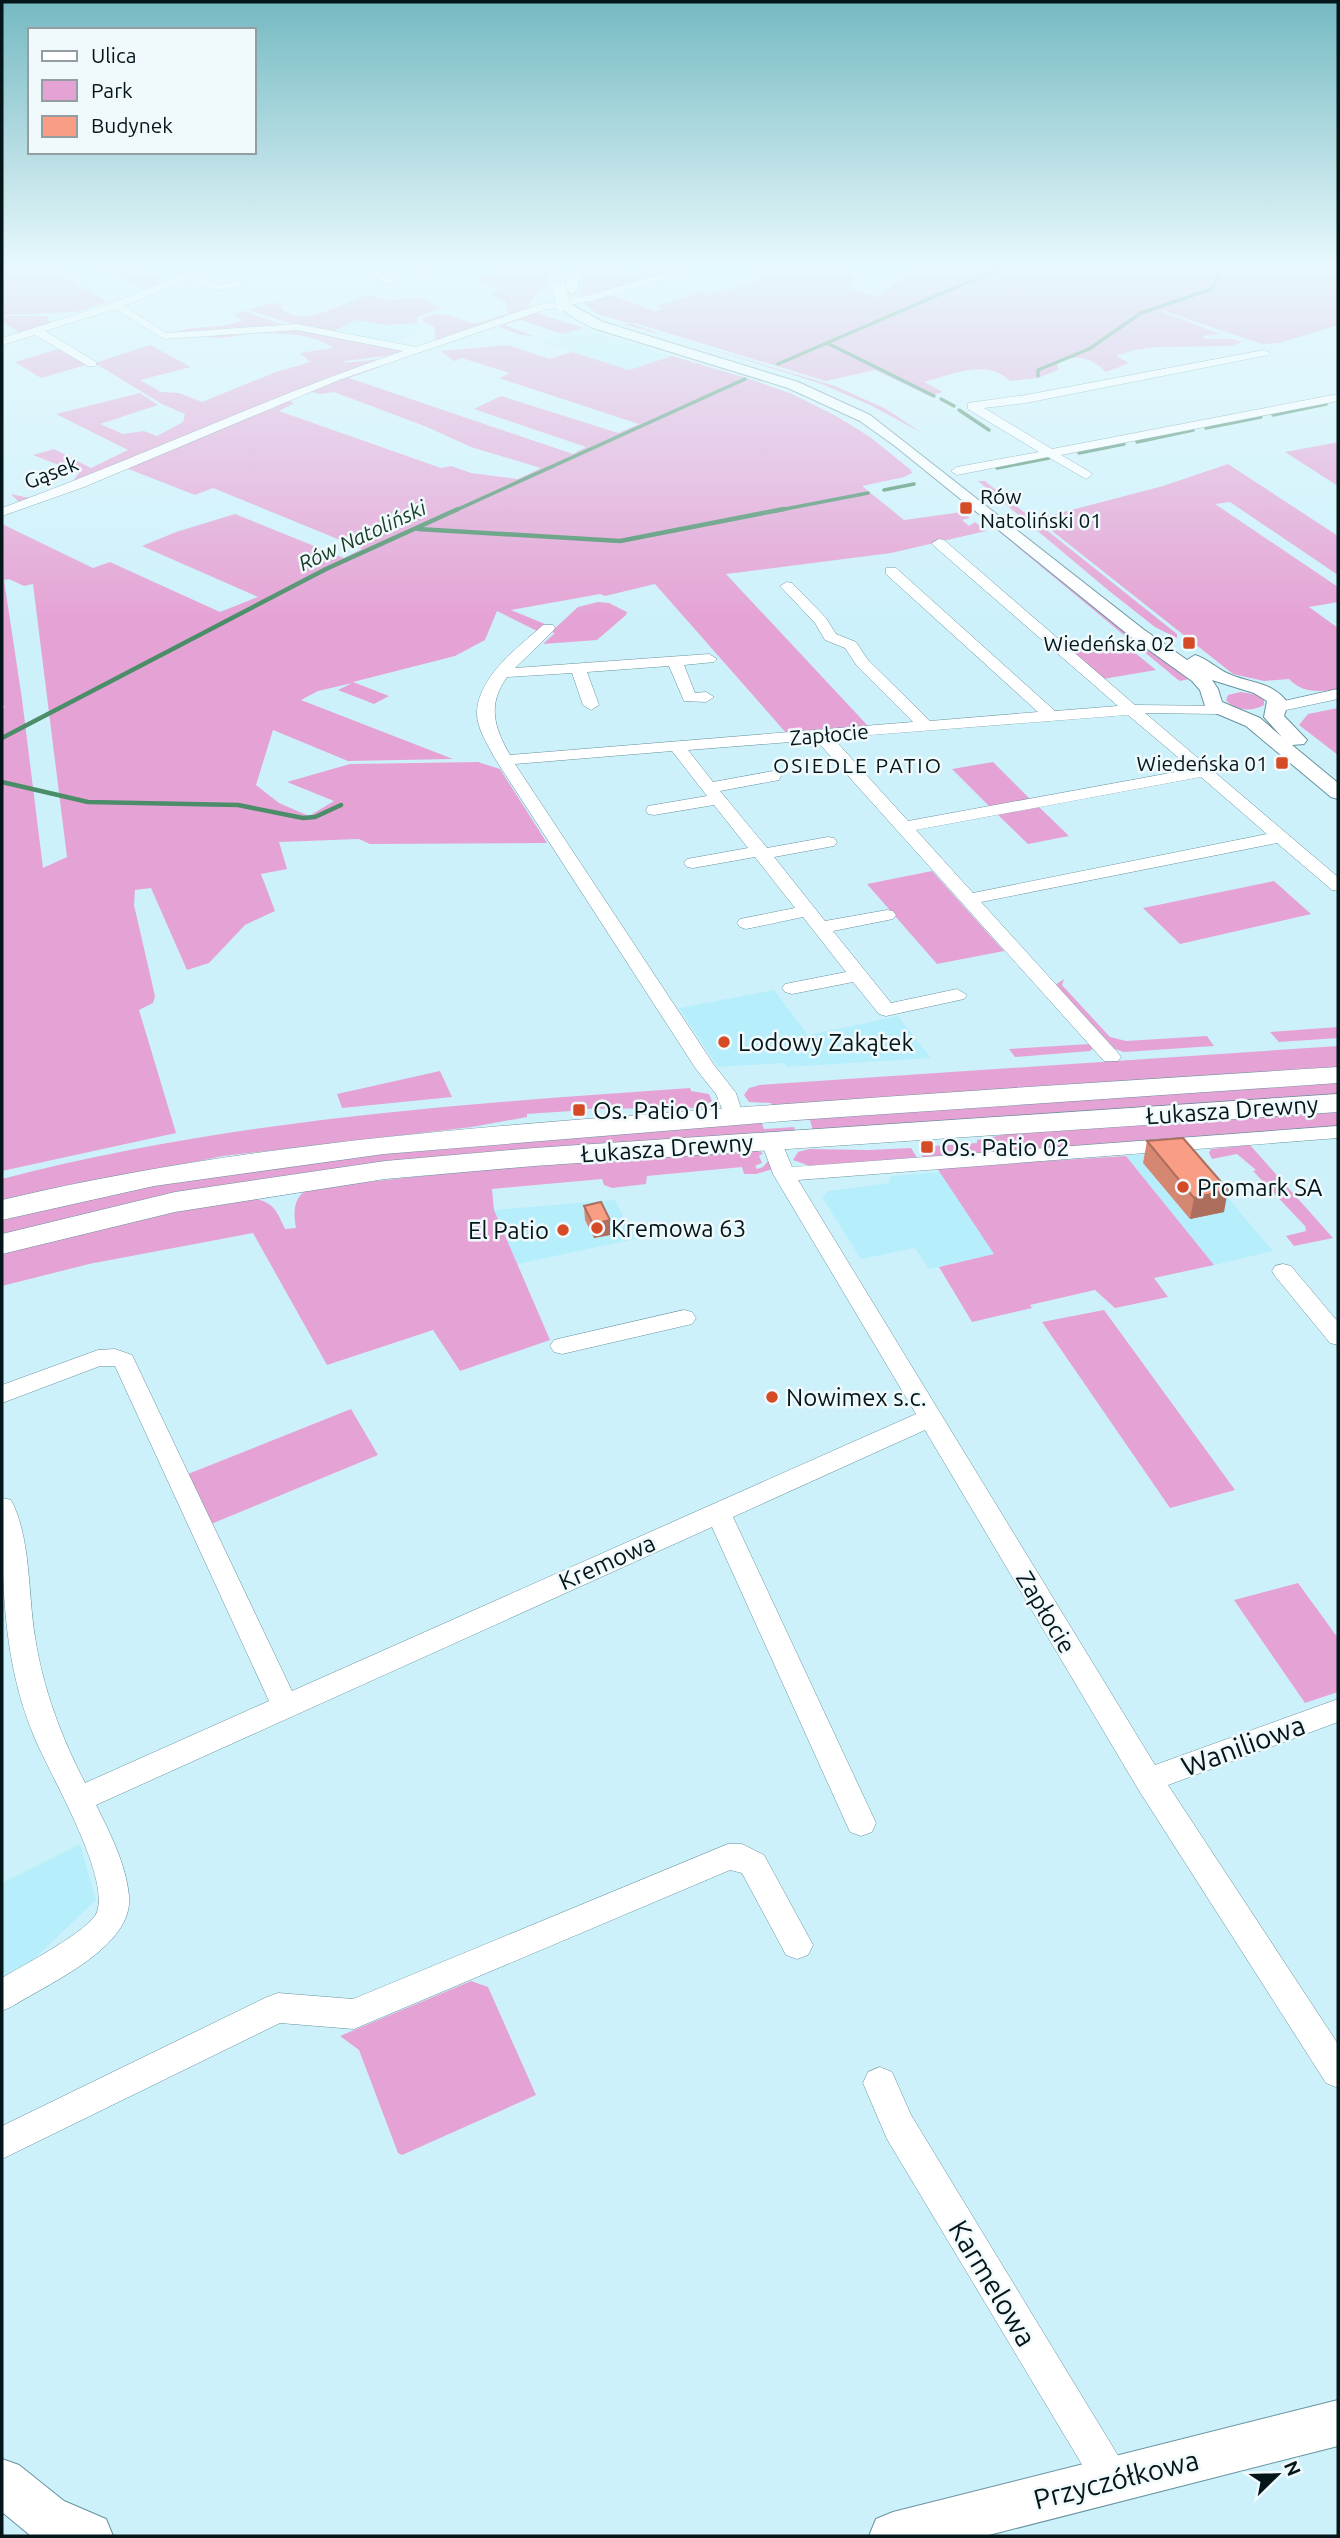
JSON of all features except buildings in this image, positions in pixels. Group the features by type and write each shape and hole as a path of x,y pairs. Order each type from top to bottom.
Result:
{"main road":[{"name":"Łukasza Drewny","path":"2,1210 109,1185 245,1161 408,1142 733,1115 1338,1075"},
{"name":"Łukasza Drewny","path":"2,1244 175,1202 316,1180 534,1157 1338,1102"}],"street":[{"name":"Gąsek","path":"2,512 79,484 259,407 328,382"},
{"path":"785,382 838,404 877,425 1137,633 1199,677 1218,704 1258,725 1338,793"},
{"path":"805,382 840,395 893,422 998,503 1031,534 1147,627 1217,676 1273,696 1278,722 1338,776"},
{"path":"1087,475 972,406 1112,382"},
{"path":"939,474 1338,398"},
{"path":"939,543 1338,886"},
{"path":"891,571 1051,716"},
{"path":"787,586 821,621 830,637 851,645 862,663 926,726"},
{"path":"548,628 502,673 489,695 485,715 494,741 593,898 706,1069 726,1093 733,1115"},
{"path":"502,673 579,670 709,659"},
{"path":"675,662 689,698 706,697"},
{"path":"579,670 591,705"},
{"path":"1218,704 1232,686 1319,696"},
{"path":"1218,704 1261,715 1277,707 1338,694"},
{"name":"Zapłocie","path":"506,760 1218,704"},
{"path":"820,734 1111,1057"},
{"path":"676,746 886,1010 957,995"},
{"path":"903,827 1204,772"},
{"path":"654,810 773,776"},
{"path":"969,900 1279,837"},
{"path":"693,863 828,842"},
{"path":"746,923 807,911"},
{"path":"820,928 887,915"},
{"path":"793,988 858,975"},
{"path":"784,1174 1338,1132"},
{"name":"Zapłocie","path":"772,1141 784,1174 1147,1780 1338,2072"},
{"path":"1283,1271 1323,1315 1338,1337"},
{"path":"562,1346 684,1318"},
{"path":"2,1394 104,1357 115,1357 124,1361 285,1705"},
{"name":"Kremowa","path":"79,1799 930,1418"},
{"path":"2,1507 16,1567 10,1609 21,1638 29,1678 47,1735 91,1821 113,1889 114,1909 111,1920 97,1936 2,1996"},
{"path":"718,1512 861,1823"},
{"name":"Waniliowa","path":"1147,1780 1338,1710"},
{"path":"2,2143 278,2008 354,2014 728,1857 742,1857 753,1864 796,1945"},
{"name":"Karmelowa","path":"880,2083 899,2127 1112,2480"},
{"name":"Przyczółkowa","path":"893,2536 1338,2423"},
{"path":"2,2482 66,2530"}],"shaded area":[{"path":"774,990 808,1035 898,1016 931,1058 787,1067 785,1063 718,1067 679,1008"},
{"path":"1187,1150 1273,1251 1214,1265 1126,1156"},
{"path":"940,1172 995,1254 929,1269 915,1248 861,1259 822,1197 828,1191 889,1183 891,1176"},
{"path":"615,1200 635,1239 517,1264 494,1210"},
{"path":"80,1844 96,1900 30,1963 2,1982 2,1883"}],"green space":[{"path":"127,382 144,382 161,392 179,393 202,402 250,382 316,382 251,408 70,483 24,501 18,501 11,494 29,498 72,482 79,473 33,455 54,449 91,468 128,450 56,414 140,393 158,405 100,424 123,434 144,431 157,436 183,422 185,414 162,404"},
{"path":"332,382 362,382 573,454 586,447 474,409 501,396 618,433 639,424 513,382 760,382 792,394 836,416 870,437 911,470 912,473 904,477 862,486 904,520 962,512 970,518 962,520 969,526 975,522 986,531 891,553 726,574 869,727 787,734 655,584 605,596 600,594 511,610 545,624 537,631 497,611 485,640 455,656 353,682 389,696 374,704 338,690 352,683 318,691 301,700 453,759 348,761 273,730 256,785 279,803 309,816 334,801 287,782 350,764 478,762 500,769 547,843 370,844 359,839 279,842 287,869 261,874 275,911 245,925 209,963 187,970 151,888 135,890 134,905 155,996 153,1003 139,1010 176,1133 2,1171 2,709 5,707 2,705 2,524 93,568 110,562 220,612 258,597 142,546 176,532 235,514 344,558 362,549 213,488 195,495 126,468 264,408 276,410 268,407 285,400 294,403 279,411 441,468 451,466 471,473 518,479 541,468 471,447 427,427 334,392 321,394 308,391","holes":["9,579 24,586 33,584 67,857 43,868 4,580"]},
{"path":"817,382 835,386 886,409 922,433 872,406"},
{"path":"901,382 925,382 943,392 930,396"},
{"path":"1338,442 1338,486 1285,452 1334,443"},
{"path":"1228,464 1338,536 1338,575 1230,502 1215,504 1338,587 1338,602 1309,607 1338,628 1338,690 1312,690 1300,687 1289,679 1264,681 1233,674 1037,519 1163,486"},
{"path":"978,481 985,481 1177,634 1177,638 1155,627 1108,590"},
{"path":"979,515 991,521 1193,678 1180,681 1177,679"},
{"path":"598,602 609,603 627,612 626,615 597,640 543,644 555,633 551,632 578,607"},
{"path":"1123,643 1156,670 1103,679 1071,652"},
{"path":"1241,692 1258,695 1264,700 1264,705 1244,709 1226,700 1228,695"},
{"path":"1338,708 1338,755 1299,725 1308,714"},
{"path":"993,762 1031,800 991,808 952,769"},
{"path":"1039,807 1069,836 1028,844 998,815"},
{"path":"932,871 1004,951 937,964 867,884"},
{"path":"1274,881 1311,914 1180,944 1143,908"},
{"path":"1064,979 1062,985 1110,1037 1126,1041 1207,1036 1214,1046 1124,1052 1115,1049 1055,985"},
{"path":"1338,1027 1338,1038 1279,1042 1270,1032"},
{"path":"1090,1044 1093,1048 1090,1051 1015,1057 1009,1049"},
{"path":"1338,1046 1338,1068 773,1106 771,1103 749,1102 744,1095 749,1088 760,1085"},
{"path":"440,1071 452,1097 342,1108 337,1094"},
{"path":"1338,1082 1338,1096 813,1131 810,1120 778,1119"},
{"path":"690,1088 691,1091 709,1094 712,1101 701,1108 571,1109 527,1114 527,1117 472,1127 223,1156 2,1202 2,1179 172,1142 258,1128 430,1108"},
{"path":"1338,1110 1338,1127 923,1159 920,1150 935,1149 934,1146 977,1143 977,1140 1022,1131"},
{"path":"761,1121 764,1129 794,1127 796,1132 119,1206 2,1235 2,1220 6,1218 205,1175 294,1161"},
{"path":"1250,1145 1333,1238 1294,1246 1286,1236 1306,1231 1305,1226 1253,1171 1256,1170 1237,1154 1212,1159 1209,1153 1211,1149"},
{"path":"911,1148 918,1159 810,1166 793,1160 798,1152 809,1149"},
{"path":"754,1150 763,1153 759,1156 762,1163 755,1166 757,1169 768,1161 773,1169 756,1174 744,1174 742,1167 647,1176 646,1184 612,1188 604,1185 602,1179 492,1189 494,1210 550,1340 460,1371 433,1330 327,1365 253,1233 89,1264 2,1286 2,1254 129,1219 249,1197 273,1207 285,1229 296,1228 296,1205 301,1195 311,1188 488,1169"},
{"path":"1126,1156 1214,1265 1154,1278 1168,1297 1115,1308 1095,1290 972,1322 939,1267 994,1254 937,1168"},
{"path":"1104,1310 1235,1490 1170,1508 1042,1322"},
{"path":"351,1409 378,1455 211,1524 188,1474"},
{"path":"1298,1583 1338,1638 1338,1692 1305,1703 1234,1600"},
{"path":"471,1981 488,1987 536,2095 402,2155 398,2153 359,2050 340,2036"}],"waterway":[{"name":"Rów Natoliński","path":"454,511 737,382"},
{"path":"907,382 934,396"},
{"path":"941,399 954,406"},
{"path":"1273,415 1326,404"},
{"path":"959,410 989,430"},
{"path":"1206,428 1261,417"},
{"path":"1137,442 1193,430"},
{"path":"1079,453 1124,444"},
{"path":"997,468 1049,458"},
{"path":"884,490 914,484"},
{"path":"775,511 868,493"},
{"name":"Rów Natoliński","path":"2,738 326,569 458,509"},
{"path":"418,529 620,541 784,509"},
{"path":"2,782 88,802 238,805 303,818 315,817 341,805"}],"place":[{"name":"Rów Natoliński 01","path":"966,508"},
{"name":"Wiedeńska 02","path":"1189,643"},
{"name":"Wiedeńska 01","path":"1282,763"},
{"name":"Lodowy Zakątek","path":"724,1042"},
{"name":"Os. Patio 01","path":"579,1110"},
{"name":"Os. Patio 02","path":"927,1147"},
{"name":"Promark SA","path":"1183,1187"},
{"name":"Kremowa 63","path":"597,1228"},
{"name":"El Patio","path":"563,1230"},
{"name":"Nowimex s.c.","path":"772,1397"}],"district":[{"name":"OSIEDLE PATIO","path":"858,765"}]}
